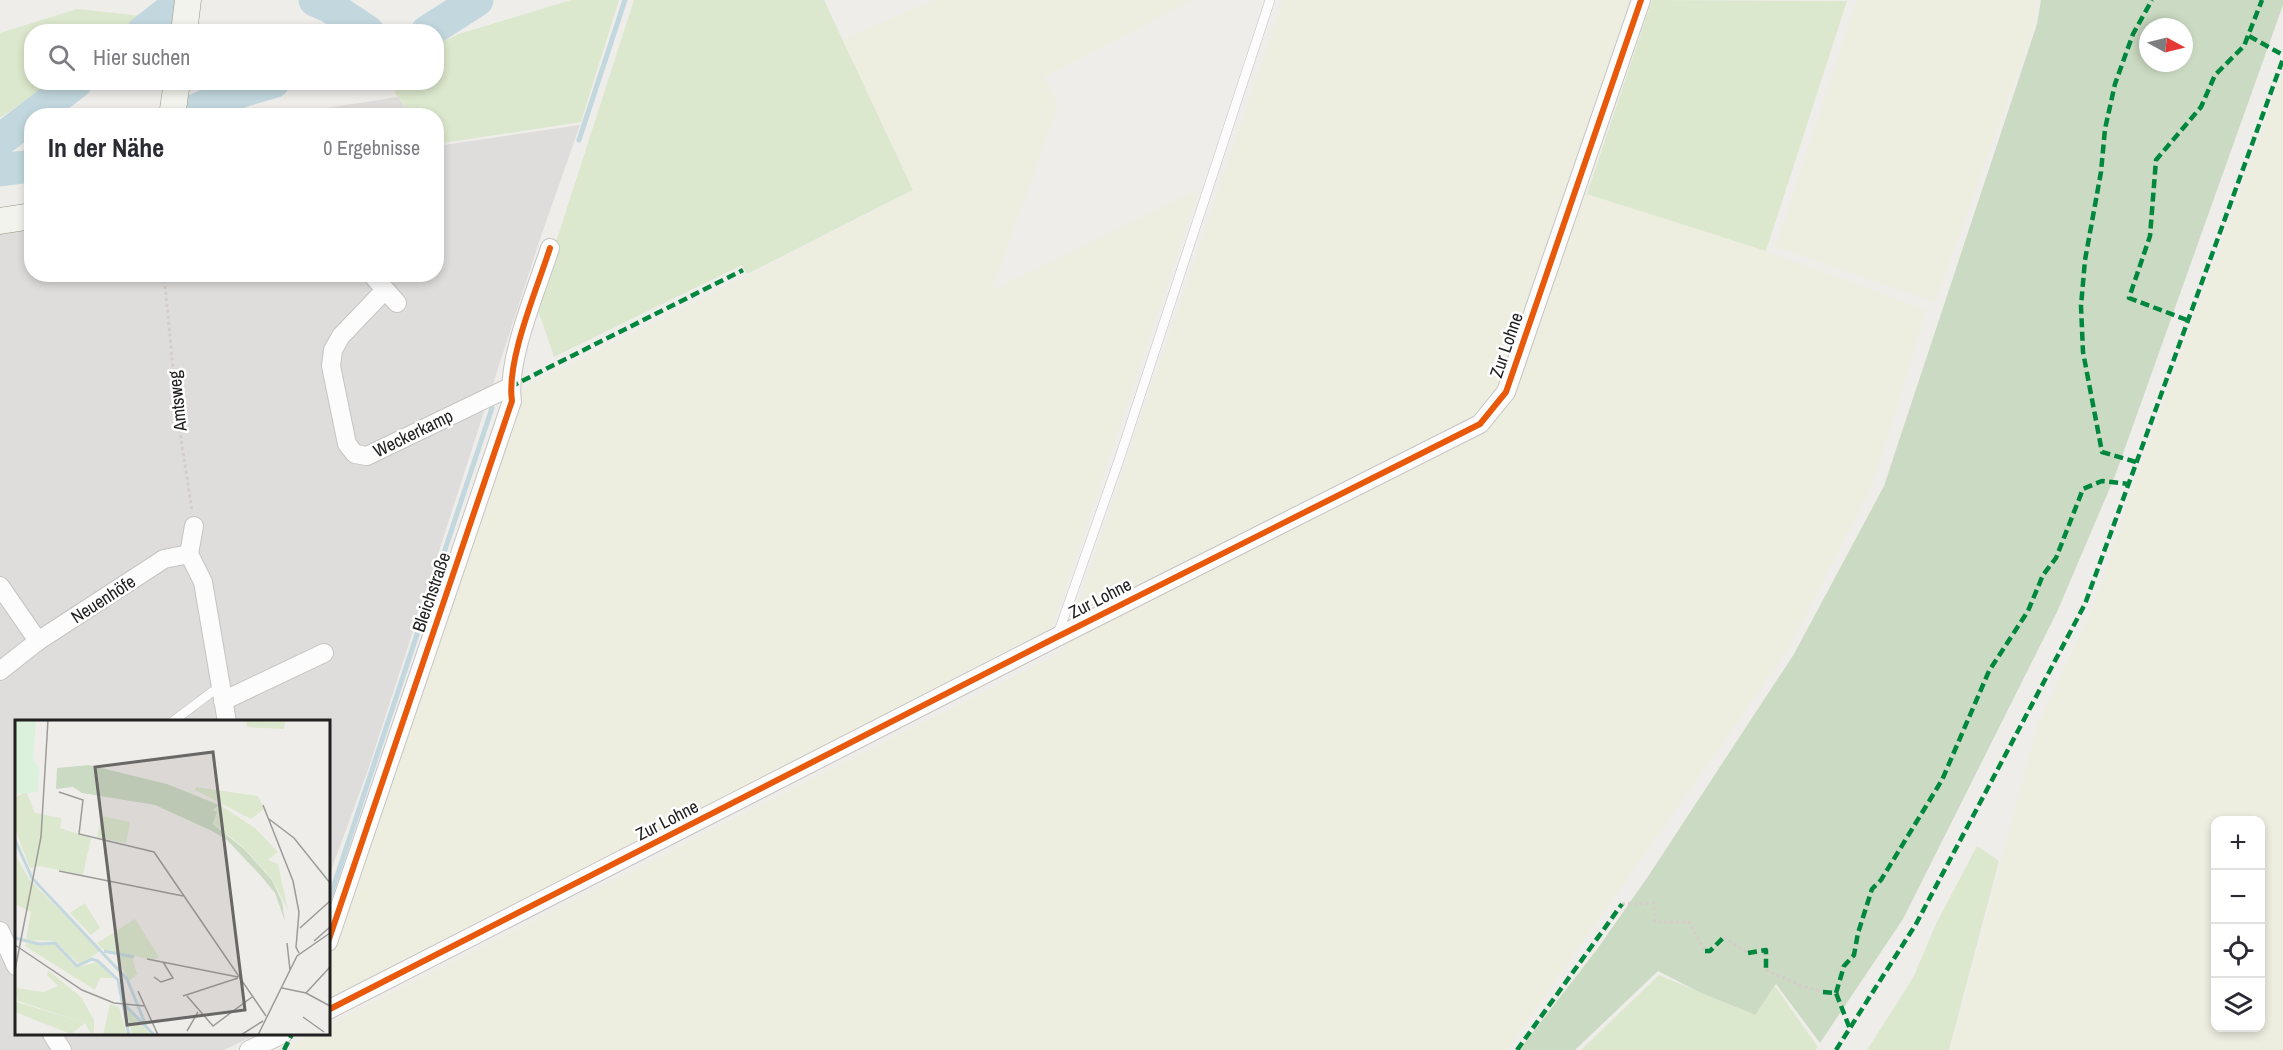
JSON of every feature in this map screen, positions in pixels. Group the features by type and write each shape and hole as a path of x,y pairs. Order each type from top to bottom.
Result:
{"street":[{"path":"185,24 188,0"},
{"name":"Zur Lohne","path":"330,1009 1057,637 1480,424 1506,392 1641,0"},
{"path":"173,108 176,90"},
{"path":"0,221 24,217"},
{"name":"Bleichstraße","path":"330,936 512,401 510,387 518,348 550,248"},
{"name":"Weckerkamp","path":"385,290 341,336 333,350 331,366 347,444 355,454 367,456 510,387"},
{"path":"194,526 189,554 203,582 227,720"},
{"name":"Neuenhöfe","path":"0,671 38,641 164,559 189,554"},
{"path":"0,586 38,641"},
{"path":"222,695 324,653"},
{"path":"0,931 15,964"},
{"path":"53,1035 62,1050"},
{"path":"249,1050 281,1035"}],"lane":[{"path":"1057,637 1119,460 1270,0"},
{"path":"175,720 212,692 222,695"}],"path":[{"path":"1622,904 1654,903 1655,922 1689,922 1705,951"},
{"path":"1725,937 1748,953"},
{"path":"1766,970 1802,986 1823,992"}],"shaded area":[{"path":"934,0 1194,0 1043,77 1058,105 992,290 1199,189 1051,631 330,998 330,961 523,389 914,191 843,39"},
{"path":"1283,0 1632,0 1569,188 1766,251 1926,310 1873,484 1787,651 1507,1050 291,1050 293,1043 309,1035 330,1035 330,1024 1062,652"},
{"path":"1857,0 2038,0 2034,27 1935,302 1776,247"},
{"path":"2283,73 2283,1050 1951,1050 2037,727 2093,607 2134,484"},
{"path":"398,97 406,108 326,108"},
{"path":"580,125 539,242 369,767 330,873 330,720 15,720 15,1035 255,1035 224,1050 0,1050 0,230 24,227 24,282 444,282 444,145"}],"green space":[{"path":"571,0 619,0 581,122 444,143 444,108 407,108 395,90 444,90 444,41 459,34"},
{"path":"634,0 824,0 913,190 747,274 742,265 554,357 536,304"},
{"path":"1652,0 1847,1 1766,251 1587,194"},
{"path":"2041,0 2283,0 2115,476 2057,612 1903,919 1820,1043 1776,984 1755,1015 1699,992 1658,971 1575,1050 1519,1050 1598,948 1649,875 1794,654 1884,486 2037,24"},
{"path":"77,9 143,16 132,24 29,24"},
{"path":"24,26 24,90 40,90 0,118 0,33"},
{"path":"1977,846 1999,861 1949,1050 1867,1050 1913,978 1935,926"},
{"path":"1659,975 1754,1015 1775,986 1818,1047 1816,1050 1581,1050"}],"waterway":[{"path":"153,24 184,0"},
{"path":"315,0 329,6 356,24"},
{"path":"440,24 477,0"},
{"path":"579,140 625,0"},
{"path":"42,108 66,90"},
{"path":"201,108 245,90"},
{"path":"0,140 24,122"},
{"path":"0,170 24,167"},
{"path":"330,897 492,408"}],"marked path":[{"path":"2136,462 2102,452 2083,352 2081,306 2085,260 2101,172 2105,129 2115,84 2133,34 2152,0"},
{"path":"2187,320 2129,298 2150,236 2156,160 2201,107 2215,75 2244,46 2262,0"},
{"path":"2249,36 2283,55"},
{"path":"1836,1050 1916,924 2085,604 2283,59"},
{"path":"510,387 743,270"},
{"path":"1836,993 1844,966 1854,955 1858,933 1872,889 1881,880 1942,780 1989,671 2028,611 2043,575 2056,558 2083,489 2102,481 2129,484"},
{"path":"1517,1050 1622,904"},
{"path":"1705,951 1710,951 1724,937"},
{"path":"1748,953 1766,950 1766,970"},
{"path":"1823,992 1836,993 1850,1029"},
{"path":"284,1050 292,1035"}],"cycle path":[{"path":"330,1009 1057,637 1480,424 1506,392 1641,0"},
{"path":"330,936 512,401 511,384 518,345 550,248"}]}
